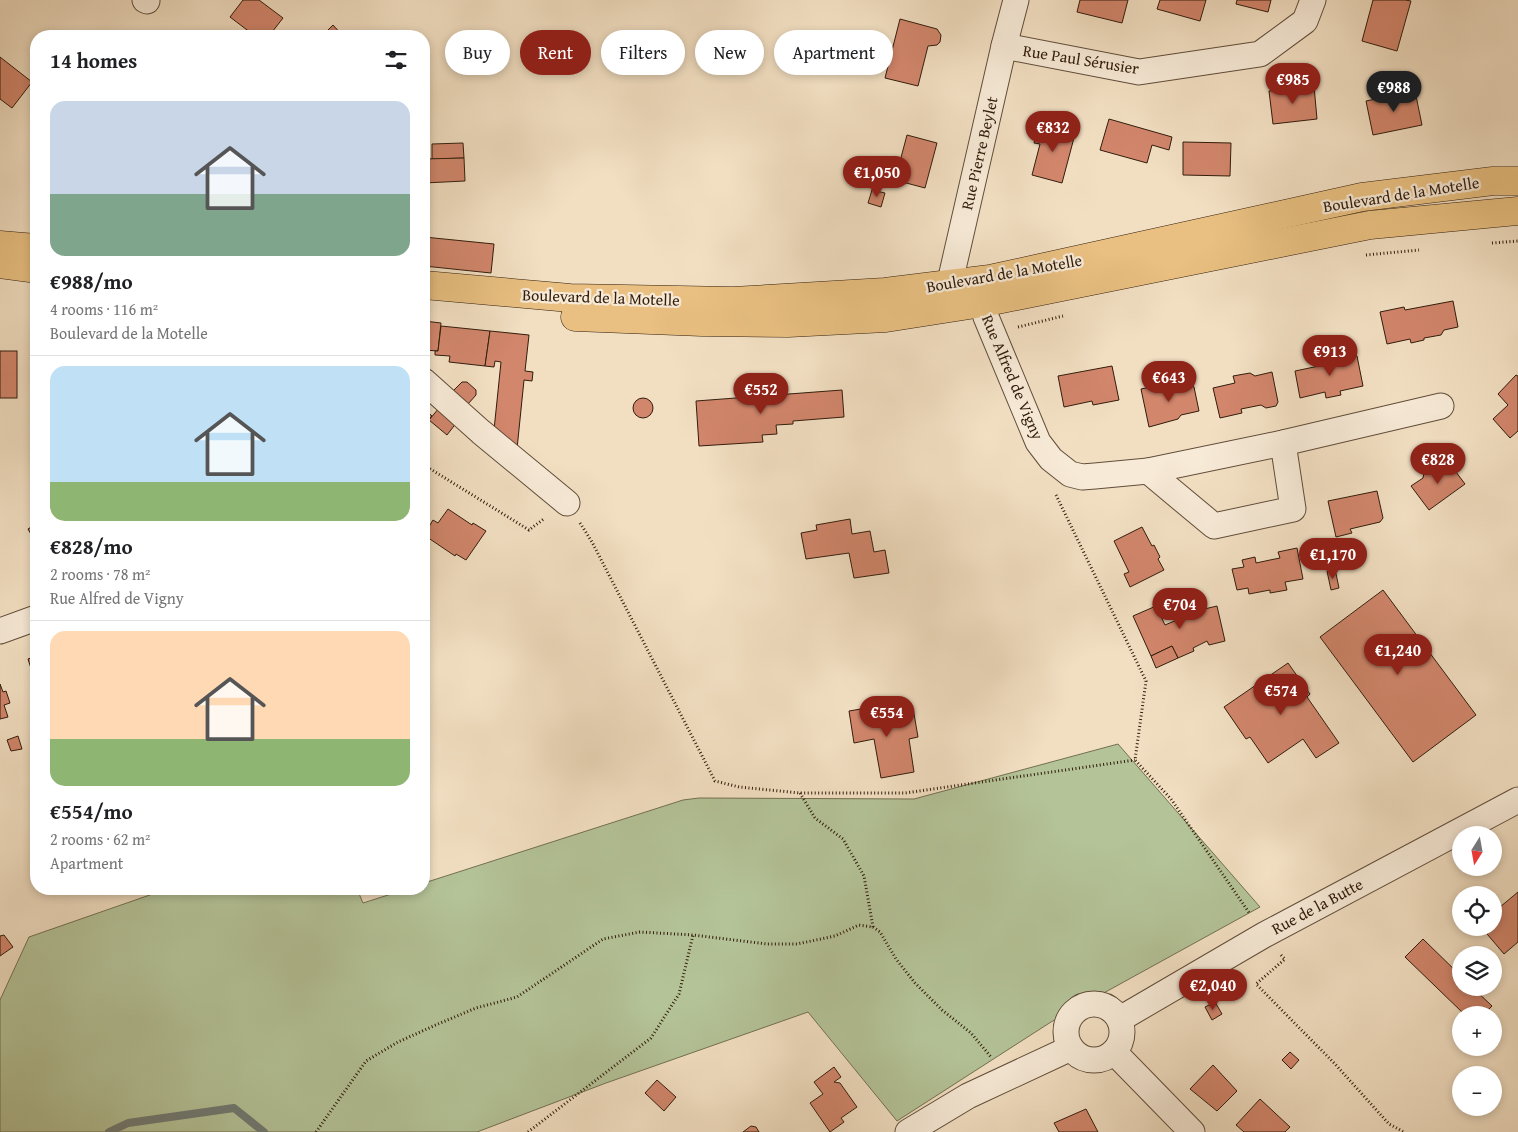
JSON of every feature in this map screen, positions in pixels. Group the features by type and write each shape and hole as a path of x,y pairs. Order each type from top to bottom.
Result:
{"main road":[{"name":"Boulevard de la Motelle","path":"430,304 552,316 702,322 788,324 886,318 967,294 1362,197 1493,181 1518,181"},
{"name":"Boulevard de la Motelle","path":"430,286 570,298 733,301 885,292 967,294 1370,225 1518,211"},
{"path":"0,245 30,248"},
{"path":"0,264 30,268"}],"street":[{"name":"Rue Pierre Beylet","path":"967,294 952,273 1016,0"},
{"name":"Rue Paul Sérusier","path":"1004,46 1139,72 1260,54 1305,21 1313,0"},
{"name":"Rue Alfred de Vigny","path":"967,294 993,334 1038,442 1050,459 1070,474 1082,477 1148,471 1283,443 1441,406"},
{"path":"430,386 481,432 567,503"},
{"path":"1148,471 1214,526 1293,509 1283,443"},
{"path":"0,631 30,620"},
{"name":"Rue de la Butte","path":"1120,1019 1264,935 1518,800"},
{"path":"1088,1004 1106,1006 1115,1012 1120,1019 1123,1035 1120,1044 1114,1052 1105,1058 1094,1060 1083,1058 1071,1048 1066,1028 1070,1018 1080,1007 1088,1004"},
{"path":"908,1132 968,1096 1071,1048"},
{"path":"1114,1052 1192,1132"}],"path":[{"path":"1491,243 1518,241"},
{"path":"1358,256 1426,249"},
{"path":"993,334 1071,314"},
{"path":"430,470 529,530 567,503 592,542 716,781 739,787 800,793 905,793 1135,760"},
{"path":"1053,488 1058,502 1146,682 1135,760"},
{"path":"1135,760 1171,798 1264,935 1285,959 1256,984 1335,1064 1389,1124 1404,1132"},
{"path":"800,793 815,818 843,839 864,876 873,927"},
{"path":"316,1132 366,1061 398,1042 476,1008 517,997 603,939 640,932 693,935 767,944 796,944 834,936 859,925 873,927 880,932 896,960 916,983 942,1010 971,1033 993,1060 1002,1080"},
{"path":"528,1132 651,1038 679,994 693,935"}],"green space":[{"path":"1118,744 1260,907 1051,1022 897,1121 808,1012 606,1083 477,1132 0,1132 0,1000 29,937 150,895 360,895 363,903 388,895 430,895 430,881 683,800 699,798 914,799"}],"building":[{"path":"243,0 259,0 283,18 274,30 247,30 230,17"},
{"path":"1080,0 1128,0 1122,23 1077,12"},
{"path":"1160,0 1206,0 1200,21 1157,9"},
{"path":"1237,0 1271,0 1268,12 1236,4"},
{"path":"1373,0 1411,1 1397,51 1362,41"},
{"path":"900,19 937,29 941,35 940,42 937,45 928,46 918,86 885,78 886,75 893,75 893,47"},
{"path":"333,25 338,30 328,30"},
{"path":"0,57 30,80 30,85 12,108 0,99"},
{"path":"1314,86 1317,119 1273,124 1269,91"},
{"path":"1415,91 1422,125 1373,135 1366,101"},
{"path":"1109,119 1172,137 1169,150 1152,145 1147,163 1100,150"},
{"path":"1039,125 1075,134 1062,183 1032,175 1040,144 1034,143"},
{"path":"907,135 937,143 925,188 895,180"},
{"path":"1183,142 1231,143 1230,176 1183,175"},
{"path":"463,143 464,158 432,159 432,144"},
{"path":"464,158 465,181 430,183 430,159"},
{"path":"872,190 885,193 881,207 868,203"},
{"path":"430,238 494,244 491,273 430,267"},
{"path":"1453,301 1458,327 1444,330 1441,335 1424,338 1424,340 1411,343 1410,339 1387,344 1380,312 1404,307 1405,310"},
{"path":"430,322 441,323 438,351 430,350"},
{"path":"441,326 490,331 485,366 449,362 450,356 435,355 435,351 438,351"},
{"path":"490,331 529,335 525,371 533,372 532,381 524,380 517,449 494,430 501,362 495,361 494,367 485,366"},
{"path":"0,351 17,351 17,398 0,398"},
{"path":"1352,353 1357,356 1363,386 1340,391 1341,395 1326,398 1325,392 1300,398 1295,371 1319,366 1319,364 1336,360 1339,356"},
{"path":"1112,366 1119,400 1093,405 1092,401 1064,407 1058,376"},
{"path":"1272,372 1278,402 1276,406 1266,408 1261,405 1241,409 1242,413 1220,418 1213,388 1235,383 1233,376 1250,373 1255,376"},
{"path":"1516,375 1518,376 1518,431 1510,438 1493,419 1508,405 1498,394"},
{"path":"462,382 467,382 476,390 476,395 468,404 452,392"},
{"path":"1189,383 1194,387 1199,411 1181,415 1178,419 1149,427 1141,389 1165,384 1169,388"},
{"path":"842,390 844,417 793,421 793,424 776,425 777,434 762,435 763,442 699,446 696,401"},
{"path":"643,398 650,401 653,408 650,415 643,418 636,415 633,408 636,401"},
{"path":"439,408 457,422 447,435 430,419"},
{"path":"1447,460 1465,484 1429,510 1411,486 1423,478 1424,473 1433,466 1435,468"},
{"path":"1377,491 1383,518 1380,522 1350,529 1352,533 1336,537 1328,501"},
{"path":"448,509 472,525 473,523 486,531 466,560 456,554 455,556 430,539 430,525 433,520 438,523"},
{"path":"850,519 852,534 870,531 874,552 885,550 889,573 854,578 849,553 806,559 801,533 817,530 816,525"},
{"path":"1142,527 1152,546 1154,545 1164,570 1130,587 1124,574 1129,572 1114,541"},
{"path":"1297,548 1303,579 1285,582 1287,590 1270,593 1270,590 1249,594 1248,588 1237,590 1232,569 1244,567 1242,560 1255,557 1256,563 1280,558 1278,552"},
{"path":"1335,569 1339,588 1331,590 1327,571"},
{"path":"1383,590 1476,715 1413,762 1320,637"},
{"path":"1156,606 1165,625 1179,619 1181,614 1191,609 1196,611 1217,606 1225,641 1209,645 1207,641 1193,648 1194,651 1178,658 1172,646 1151,656 1133,616"},
{"path":"1172,646 1178,658 1156,668 1151,656"},
{"path":"1288,663 1310,694 1307,697 1339,743 1316,758 1303,739 1268,763 1250,737 1246,739 1224,707"},
{"path":"0,684 3,692 6,691 10,703 4,705 8,717 0,719"},
{"path":"873,707 874,715 913,708 918,737 909,739 914,772 881,778 874,739 854,743 849,711"},
{"path":"18,736 22,749 11,751 7,740"},
{"path":"1518,892 1518,942 1504,954 1502,946 1497,946 1489,936 1502,936 1502,905"},
{"path":"4,935 13,947 0,956 0,936"},
{"path":"1423,939 1452,967 1452,996 1481,996 1492,1006 1456,1006 1405,957"},
{"path":"1215,1002 1222,1014 1212,1020 1205,1007"},
{"path":"1290,1052 1299,1060 1291,1069 1282,1060"},
{"path":"1213,1065 1237,1091 1217,1111 1190,1089"},
{"path":"834,1067 841,1077 834,1082 840,1083 857,1107 841,1118 844,1122 830,1132 810,1103 823,1094 814,1082"},
{"path":"657,1080 676,1097 664,1111 645,1093"},
{"path":"1260,1099 1290,1127 1285,1132 1244,1132 1236,1125"},
{"path":"1086,1109 1098,1132 1059,1132 1054,1123"},
{"path":"751,1126 756,1127 759,1132 743,1132"}],"waterway":[{"path":"109,1132 128,1123 234,1108 264,1132"}]}
